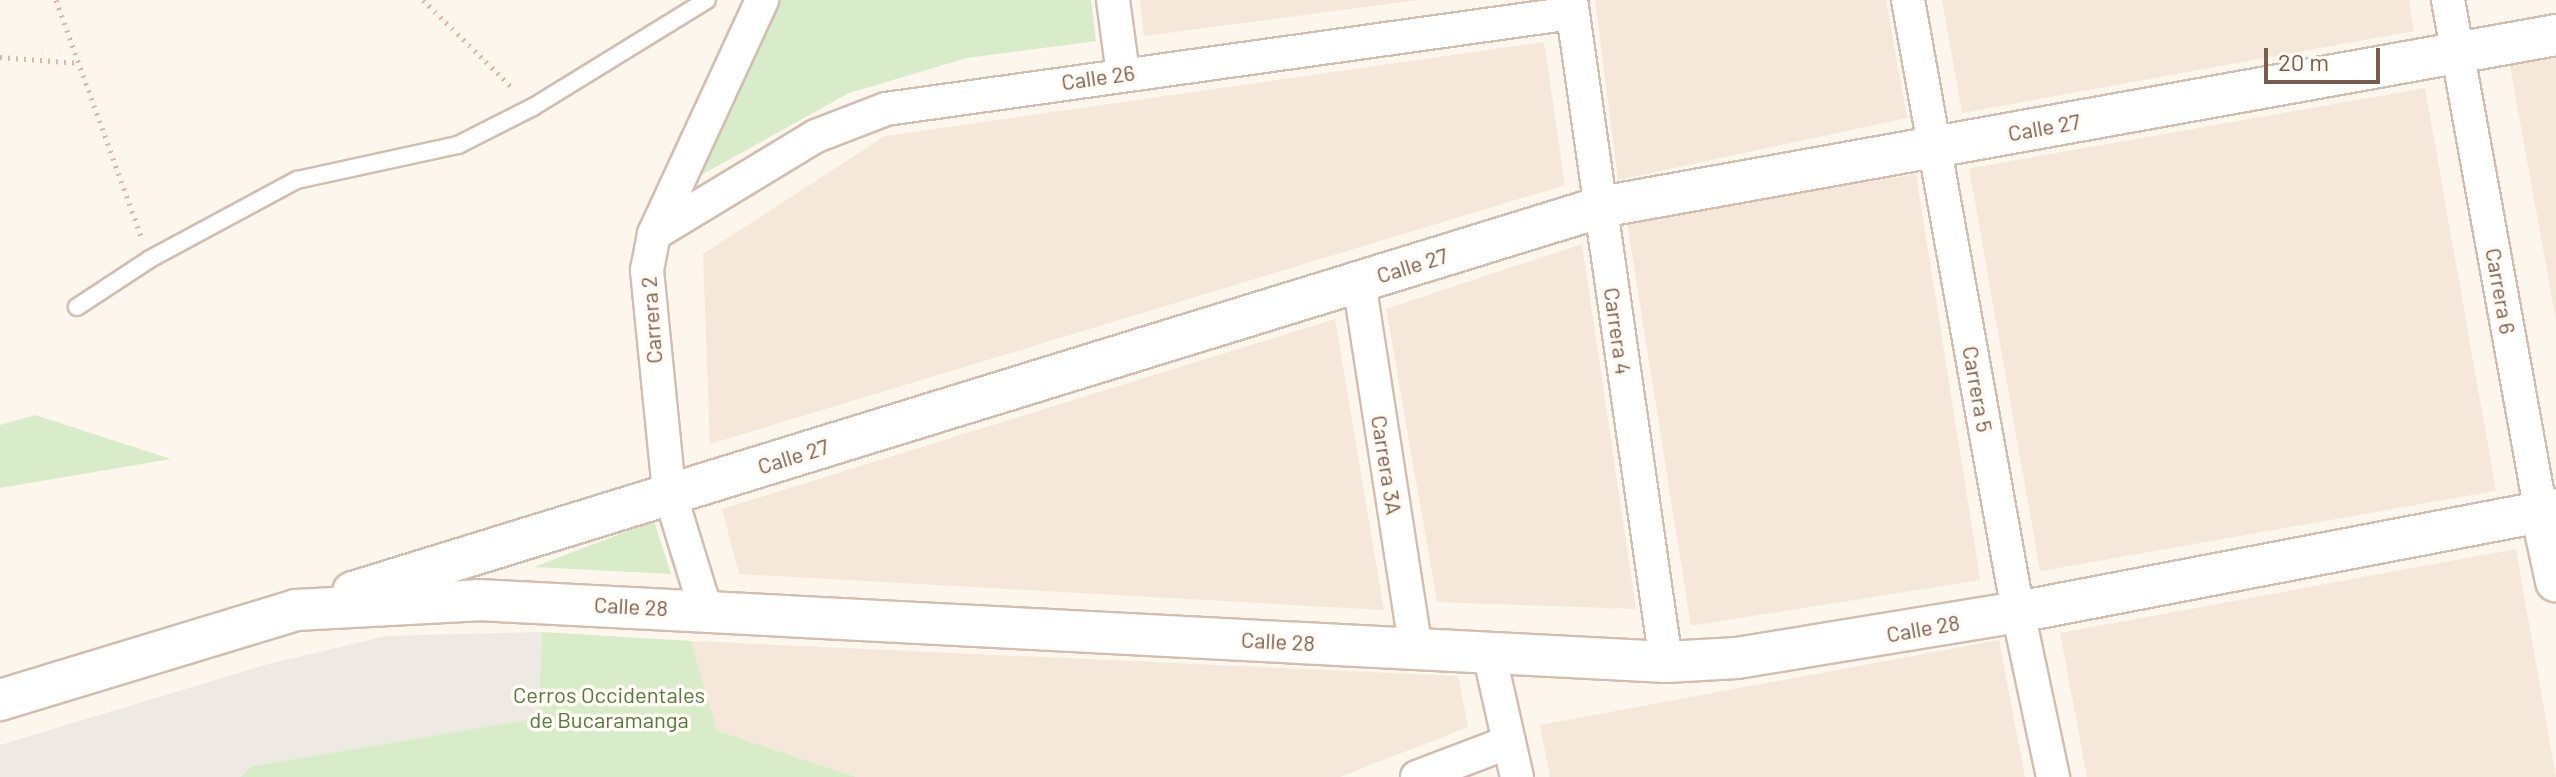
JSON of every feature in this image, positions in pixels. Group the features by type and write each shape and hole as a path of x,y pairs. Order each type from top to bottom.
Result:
{"street":[{"name":"Carrera 2","path":"706,611 670,494 647,303 654,234 762,0"},
{"path":"1113,0 1123,74"},
{"name":"Carrera 5","path":"1908,0 2018,612 2053,777"},
{"name":"Carrera 6","path":"2448,0 2548,511 2556,581"},
{"name":"Calle 26","path":"654,234 816,136 886,109 1572,6"},
{"name":"Carrera 4","path":"1572,6 1666,662"},
{"name":"Calle 27","path":"296,610 1601,207 2556,35"},
{"name":"Carrera 3A","path":"1359,282 1416,649"},
{"name":"Calle 28","path":"0,700 296,610 522,600 1666,662 1784,652 2018,612 2548,511"},
{"path":"1489,653 1517,777"},
{"path":"1417,777 1509,742"}],"lane":[{"path":"77,307 150,259 297,180 458,145 533,107 707,0"}],"path":[{"path":"56,0 150,259"},
{"path":"423,0 533,107"},
{"path":"0,57 79,63"}],"shaded area":[{"path":"1140,0 1418,0 1144,36"},
{"path":"1595,0 1886,0 1907,118 1618,180"},
{"path":"1942,0 2409,0 2414,31 1962,113"},
{"path":"1544,42 1565,185 710,444 703,254 885,136"},
{"path":"2556,58 2556,321 2510,66"},
{"path":"2425,88 2496,491 2040,571 1969,168"},
{"path":"1916,174 1980,580 1691,626 1627,220"},
{"path":"1582,244 1636,609 1437,602 1386,309"},
{"path":"1335,319 1384,610 739,574 722,509"},
{"path":"2516,549 2556,777 2087,777 2060,633"},
{"path":"542,632 538,718 252,766 240,777 0,777 0,745 265,665 386,636"},
{"path":"1999,640 2025,777 1550,777 1540,725"},
{"path":"691,641 1458,676 1468,727 1340,777 857,777 716,731"}],"green space":[{"path":"772,0 1091,0 1096,41 967,58 849,93 694,179"},
{"path":"35,415 171,459 0,488 0,425"},
{"path":"654,521 671,574 534,567"},
{"name":"Cerros Occidentales de Bucaramanga","path":"542,632 691,641 717,731 857,777 240,777 252,766 538,718"}]}
